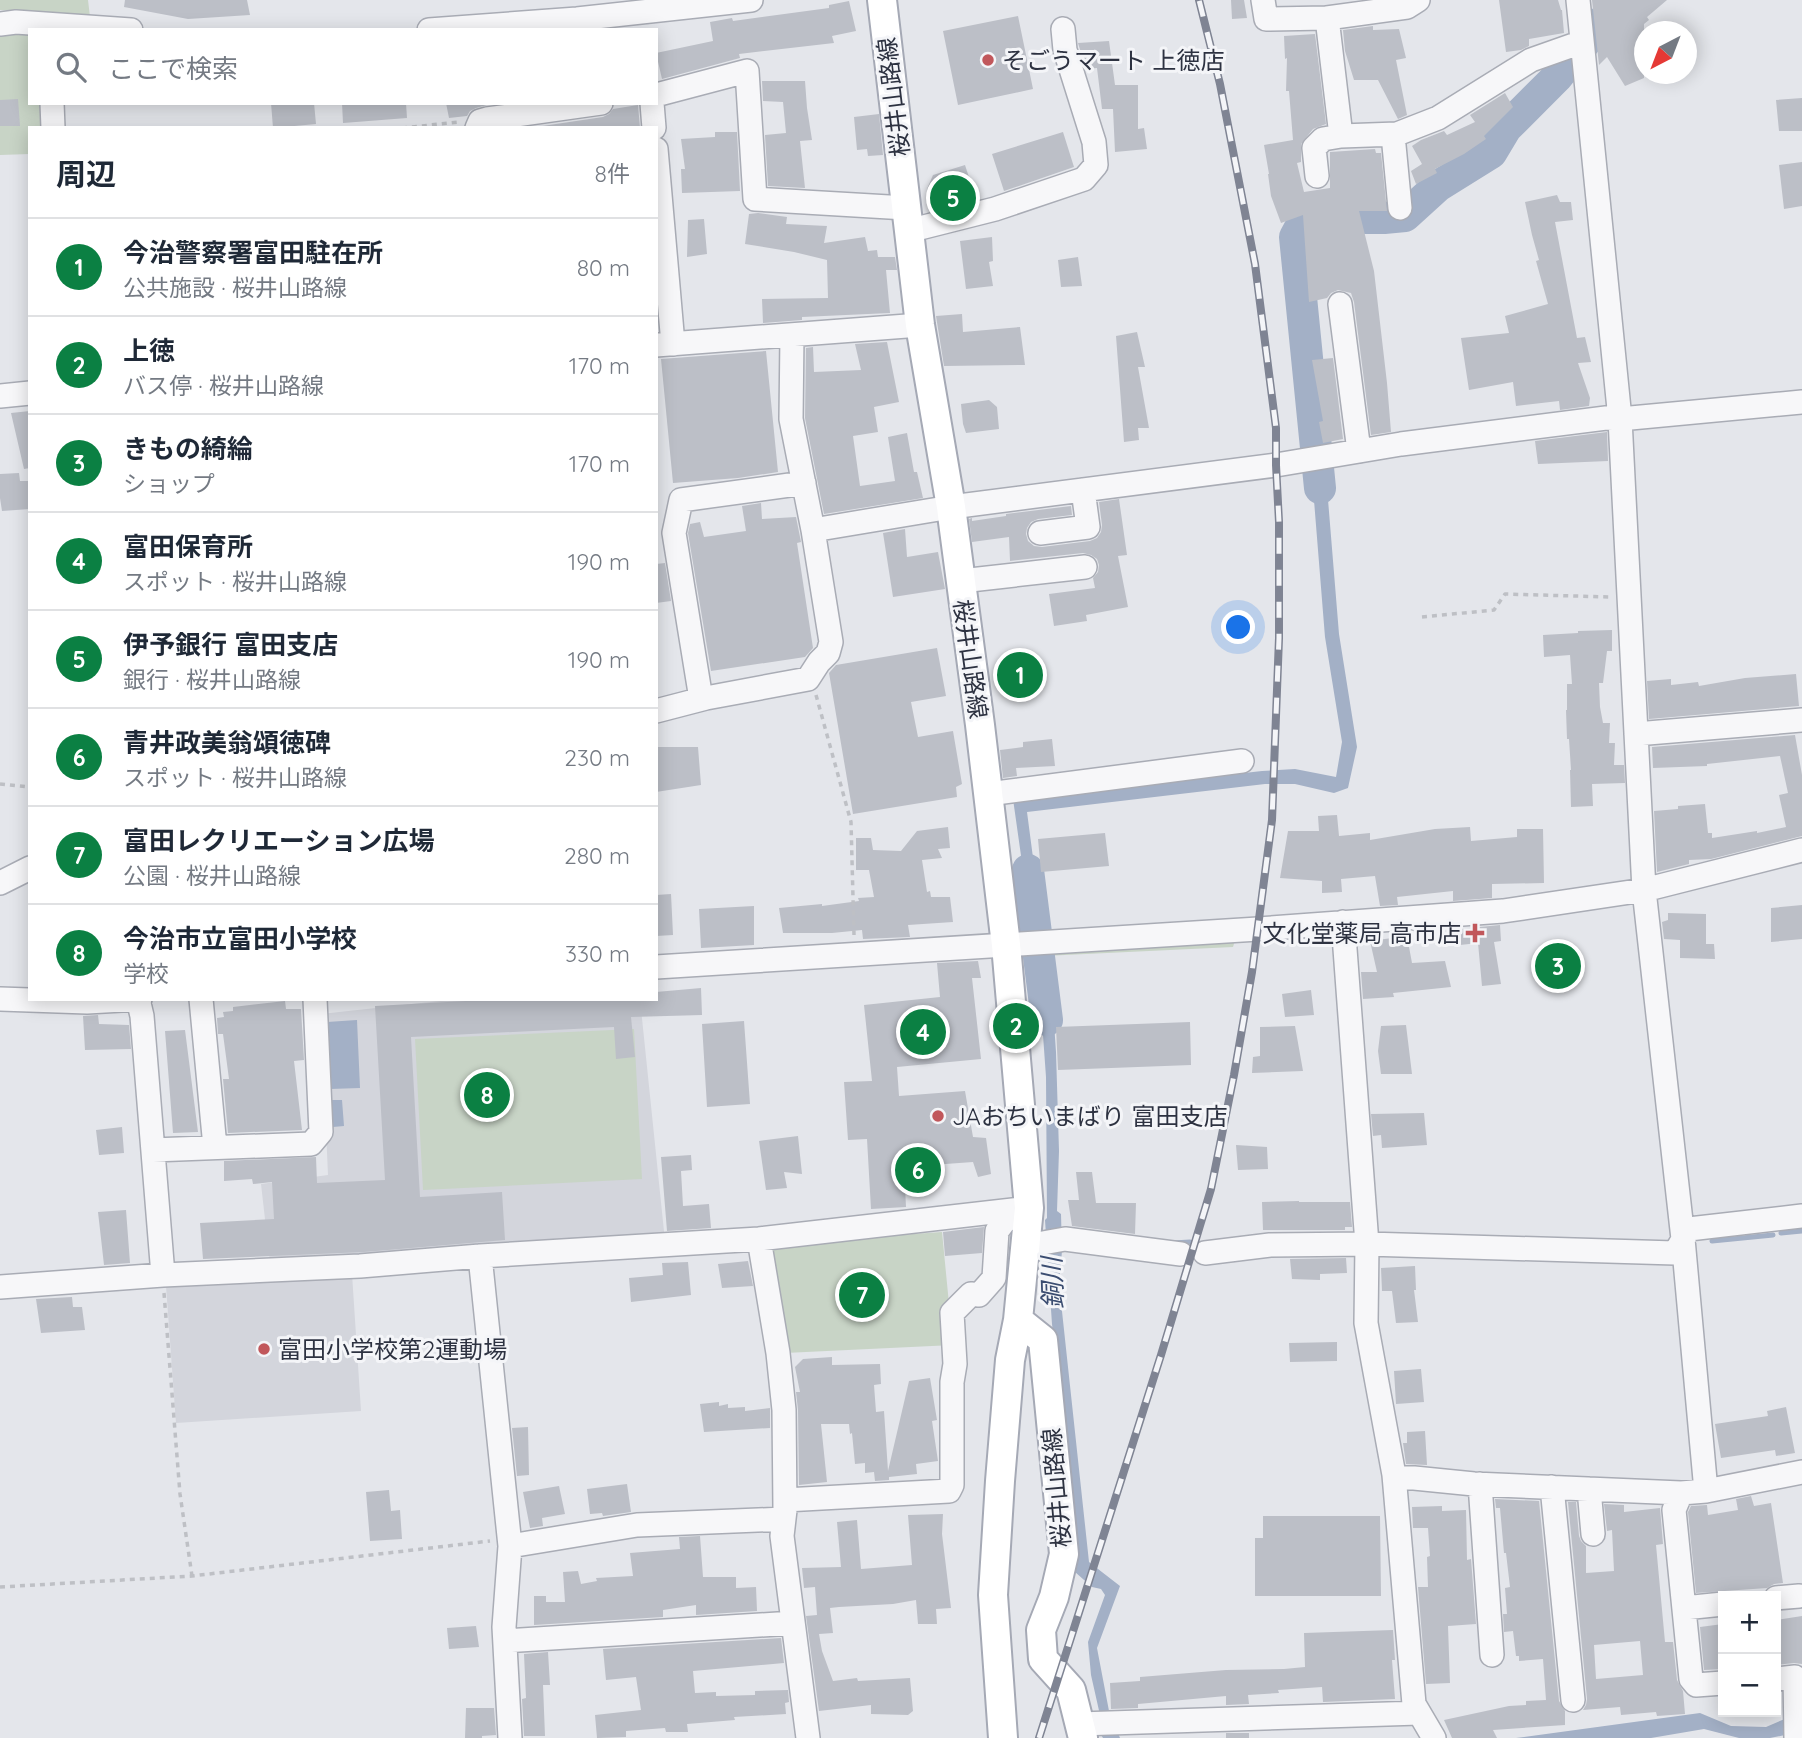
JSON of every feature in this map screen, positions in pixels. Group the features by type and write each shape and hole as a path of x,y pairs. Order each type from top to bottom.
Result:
{"main road":[{"name":"桜井山路線","path":"881,0 919,325 951,508 988,794 1006,945 1029,1212 1010,1360 993,1595 1003,1738"},
{"name":"桜井山路線","path":"1017,1320 1044,1340 1064,1554 1054,1597 1041,1630 1043,1659 1071,1690 1081,1731"}],"street":[{"path":"456,28 577,19 751,0"},
{"path":"1263,0 1266,19 1327,18 1407,7 1418,0"},
{"path":"1578,0 1620,419 1644,890 1683,1239 1706,1491"},
{"path":"1327,18 1340,136"},
{"path":"0,23 102,28"},
{"path":"524,23 554,28"},
{"path":"658,94 747,71 755,199 907,219 995,209 1084,179 1096,166 1094,142 1065,50 1063,29"},
{"path":"1317,176 1314,148 1323,139 1393,135 1438,118 1531,60 1582,42"},
{"path":"52,105 53,126"},
{"path":"482,123 589,105"},
{"path":"652,105 654,126"},
{"path":"1393,135 1400,208"},
{"path":"658,194 665,344 919,325"},
{"path":"1340,304 1359,451"},
{"path":"658,710 701,699 808,679 828,653 831,642 791,419 792,335"},
{"path":"0,396 28,393"},
{"path":"813,530 951,508 1276,465 1401,444 1606,418 1620,419 1802,402"},
{"path":"701,699 674,533 681,500 804,483"},
{"path":"1040,533 1088,527 1083,490"},
{"path":"961,581 1085,568"},
{"path":"1636,734 1802,720"},
{"path":"988,794 1242,761"},
{"path":"658,967 1503,911 1644,890 1802,850"},
{"path":"0,883 28,869"},
{"path":"1343,922 1367,1244 1366,1322 1395,1478 1414,1704 1434,1738"},
{"path":"0,999 28,1000"},
{"path":"58,1001 104,1001"},
{"path":"139,1001 163,1275"},
{"path":"201,1001 215,1147"},
{"path":"153,1150 310,1144 321,1132 315,1001"},
{"path":"0,1287 759,1239 1029,1212"},
{"path":"510,1542 637,1525 949,1491 952,1485 952,1382 955,1364 952,1312 971,1294 979,1295 994,1278 997,1231 1006,1219 1029,1212"},
{"path":"1205,1253 1270,1245 1367,1244 1675,1253 1689,1229 1802,1216"},
{"path":"759,1239 778,1353 784,1410 785,1510 782,1535 808,1738"},
{"path":"1026,1246 1065,1239 1181,1254"},
{"path":"480,1256 510,1542 504,1627 510,1738"},
{"path":"1395,1478 1681,1493 1706,1491 1802,1472"},
{"path":"1480,1484 1492,1655"},
{"path":"1552,1487 1573,1700"},
{"path":"1589,1489 1593,1534"},
{"path":"1681,1493 1674,1510 1691,1679 1696,1685 1718,1684"},
{"path":"1781,1598 1799,1596"},
{"path":"1684,1608 1718,1605"},
{"path":"505,1641 793,1623"},
{"path":"1791,1678 1796,1738"},
{"path":"1081,1731 1419,1713"}],"path":[{"path":"434,126 482,123"},
{"path":"1422,617 1494,610 1505,594 1629,597"},
{"path":"810,675 850,822 854,954"},
{"path":"0,784 28,787"},
{"path":"163,1275 180,1494 192,1576"},
{"path":"0,1587 192,1576 510,1542"}],"shaded area":[{"path":"440,1001 640,1001 665,1241 270,1263 261,1184 328,1175 321,1014"},
{"name":"富田小学校第2運動場","path":"352,1274 361,1411 176,1423 166,1286"}],"green space":[{"path":"0,0 88,0 90,17 0,10"},
{"path":"0,28 28,30 28,105 46,105 47,126 28,126 28,154 0,155"},
{"path":"1237,934 1233,947 1044,956 1042,945"},
{"path":"634,1029 642,1179 423,1190 415,1039"},
{"path":"942,1232 953,1345 785,1353 770,1244"}],"water":[{"path":"1311,463 1325,463 1339,634 1357,747 1348,788 1334,793 1295,784 1265,784 1027,812 1040,911 1029,912 1013,799 1262,771 1295,769 1336,777 1342,742 1325,637"},
{"path":"1051,978 1059,1151 1057,1211 1061,1214 1062,1251 1059,1285 1089,1562 1120,1586 1097,1648 1109,1711 1120,1738 1103,1738 1098,1730 1100,1715 1091,1675 1088,1642 1105,1595 1101,1589 1092,1587 1075,1572 1079,1556 1052,1324 1045,1220 1046,1077 1039,979"},
{"path":"357,1020 360,1088 330,1089 327,1022"},
{"path":"330,1100 342,1100 344,1126 333,1127"},
{"path":"1700,1713 1731,1726 1766,1727 1787,1718 1790,1734 1770,1738 1739,1738 1704,1729 1651,1738 1516,1738"}],"building":[{"path":"125,0 247,0 250,15 188,19 124,7"},
{"path":"1231,0 1244,0 1247,18 1232,19"},
{"path":"1499,0 1558,0 1562,10 1564,33 1529,39 1529,46 1506,52"},
{"path":"1592,0 1667,0 1647,17 1648,21 1634,21 1634,82 1625,86 1607,57 1599,65"},
{"path":"849,1 856,31 832,36 834,43 739,54 740,58 662,79 658,53 713,41 710,22 829,8 829,5"},
{"name":"そごうマート 上徳店","path":"1018,16 1033,89 958,105 943,31"},
{"path":"1373,26 1373,30 1399,29 1406,58 1396,60 1407,115 1398,119 1378,80 1354,80 1345,51 1343,30"},
{"path":"1315,34 1326,124 1313,129 1301,144 1301,162 1297,163 1304,192 1330,188 1330,152 1375,149 1376,153 1381,153 1387,211 1359,211 1374,271 1391,432 1371,435 1351,293 1338,290 1327,298 1309,302 1303,215 1281,223 1271,196 1264,145 1293,140 1289,91 1286,91 1287,58 1285,59 1284,36"},
{"path":"1109,41 1115,85 1138,85 1138,129 1144,128 1147,149 1115,152 1113,109 1102,109 1097,68 1086,69 1078,43"},
{"path":"762,81 805,81 812,140 800,141 805,188 768,186 765,135 786,133 783,102 763,101"},
{"path":"1505,93 1513,107 1484,136 1486,139 1435,169 1437,173 1416,184 1411,171 1422,164 1412,146 1444,131 1447,135 1475,122 1470,115"},
{"path":"1802,98 1802,131 1779,131 1776,100"},
{"path":"18,99 20,126 0,126 0,100"},
{"path":"271,105 314,105 316,124 273,126"},
{"path":"342,105 406,105 407,118 343,123"},
{"path":"446,105 486,105 470,111 467,116 449,118"},
{"path":"638,105 640,126 542,126 603,117 613,109"},
{"path":"879,114 883,155 868,156 867,149 857,150 854,117"},
{"path":"715,132 737,132 740,191 682,193 681,169 685,169 681,139 715,137"},
{"path":"1063,132 1074,167 1004,191 992,154"},
{"path":"1802,162 1802,206 1784,209 1779,165"},
{"path":"965,165 976,199 935,210 927,189 933,175"},
{"path":"1557,195 1560,202 1571,202 1573,220 1555,222 1577,338 1585,337 1591,362 1578,363 1590,398 1589,406 1560,410 1559,401 1516,406 1513,382 1469,390 1461,338 1509,333 1505,316 1548,304 1536,261 1539,260 1525,202"},
{"path":"749,214 787,217 786,224 827,226 824,243 865,237 868,251 877,250 878,257 895,257 897,270 886,270 890,313 802,317 802,320 763,323 762,299 828,298 827,260 745,244"},
{"path":"704,219 707,254 687,257 688,220"},
{"path":"992,237 993,261 989,262 993,286 966,289 960,241"},
{"path":"1078,257 1082,286 1061,287 1058,260"},
{"path":"962,314 963,332 1020,327 1025,365 944,366 936,316"},
{"path":"1137,332 1145,367 1138,367 1149,428 1138,428 1139,440 1124,442 1116,336"},
{"path":"887,342 899,402 874,407 878,432 853,436 860,486 895,481 888,437 907,433 914,472 917,472 923,498 824,514 805,418 806,348 813,347 814,372 861,370 855,344"},
{"path":"766,351 778,472 673,483 661,359"},
{"path":"1333,358 1343,439 1323,443 1319,422 1323,421 1312,360"},
{"path":"989,400 997,407 999,429 966,433 961,404"},
{"path":"28,411 28,468 24,469 11,413"},
{"path":"1607,432 1608,461 1538,464 1535,441"},
{"path":"19,473 20,481 28,481 28,509 2,511 0,474"},
{"path":"1119,499 1127,555 1118,556 1128,607 1086,615 1087,621 1054,626 1049,594 1095,588 1093,578 1098,572 1097,559 1083,553 1010,561 1009,537 972,542 969,519 972,518 972,521 1071,506 1072,515 1031,522 1026,534 1028,541 1034,546 1042,547 1090,541 1097,538 1101,532 1099,502"},
{"path":"761,503 762,519 796,517 801,542 797,543 813,648 805,657 711,671 688,533 690,524 700,522 704,537 746,531 742,506"},
{"path":"905,529 907,557 938,552 945,589 893,597 883,533"},
{"path":"665,563 671,601 658,603 658,564"},
{"path":"1612,630 1612,651 1607,651 1603,683 1599,683 1600,707 1603,723 1610,723 1609,743 1615,743 1614,765 1624,765 1625,783 1592,784 1593,806 1571,807 1566,710 1567,684 1572,684 1570,655 1544,657 1543,635"},
{"path":"937,648 946,696 911,702 918,737 953,731 962,784 956,787 957,797 853,814 829,673 836,665"},
{"path":"1032,658 1038,689 1014,691 1012,661"},
{"path":"1796,674 1799,706 1649,719 1647,681 1671,679 1671,685 1698,682 1699,686 1745,678"},
{"path":"1795,735 1802,775 1802,836 1711,859 1689,860 1689,864 1657,872 1654,811 1705,804 1708,833 1712,833 1712,838 1757,833 1786,827 1779,795 1788,793 1780,756 1707,766 1653,768 1652,747"},
{"path":"1052,739 1055,766 1016,768 1017,776 1003,778 1000,750 1023,747 1023,742"},
{"path":"658,747 698,747 701,785 658,792"},
{"path":"1337,815 1339,836 1370,833 1370,840 1435,829 1470,827 1471,841 1517,837 1517,829 1543,829 1544,883 1492,884 1492,898 1453,901 1453,891 1397,897 1398,905 1380,906 1375,876 1341,879 1342,892 1322,893 1322,881 1280,878 1288,831 1319,831 1318,816"},
{"path":"948,827 950,848 938,849 942,858 922,860 927,892 930,891 931,897 950,897 953,922 908,925 910,937 863,939 862,930 783,933 779,908 822,906 874,897 869,870 856,870 856,838 871,838 873,850 901,851 917,831"},
{"path":"1105,833 1109,866 1041,872 1038,839"},
{"path":"671,894 673,935 658,936 658,895"},
{"path":"1802,905 1802,939 1771,942 1771,908"},
{"path":"754,906 754,945 701,948 699,909"},
{"path":"1668,913 1706,914 1706,944 1714,944 1715,959 1680,958 1680,940 1664,939 1662,922 1668,920"},
{"path":"1500,925 1501,941 1494,942 1501,984 1482,986 1478,943 1451,946 1449,930"},
{"path":"1407,936 1412,963 1445,961 1451,987 1393,993 1394,997 1363,999 1361,972 1377,972 1370,941"},
{"path":"1575,949 1577,980 1541,982 1539,951"},
{"path":"978,961 981,978 972,978 981,1059 897,1067 899,1096 965,1091 973,1137 986,1138 991,1174 978,1177 973,1162 904,1167 906,1207 871,1209 867,1139 848,1140 844,1082 872,1081 864,1005 940,997 937,963"},
{"path":"701,988 702,1015 631,1017 635,1057 616,1059 614,1027 411,1037 420,1197 502,1192 505,1240 364,1252 203,1259 200,1223 274,1219 272,1182 253,1184 252,1179 224,1181 224,1161 316,1157 317,1183 385,1180 375,1006 466,1001 658,1001 658,992"},
{"path":"1311,990 1314,1015 1285,1017 1282,994"},
{"path":"285,1001 286,1009 301,1009 304,1060 294,1061 302,1130 228,1133 223,1079 229,1079 223,1034 218,1034 217,1018 224,1017 223,1012 233,1011 233,1007"},
{"path":"98,1015 99,1024 129,1025 131,1049 85,1050 83,1016"},
{"path":"744,1021 750,1104 707,1107 702,1024"},
{"path":"1190,1022 1191,1065 1058,1070 1056,1027"},
{"path":"1406,1025 1412,1074 1381,1074 1378,1051 1381,1026"},
{"path":"1295,1026 1303,1071 1252,1073 1253,1057 1260,1056 1260,1027"},
{"path":"185,1030 198,1132 173,1133 165,1031"},
{"path":"1424,1113 1427,1145 1382,1148 1381,1135 1373,1136 1371,1114"},
{"path":"122,1127 124,1153 99,1155 96,1130"},
{"path":"798,1136 802,1174 784,1172 787,1188 766,1190 759,1141"},
{"path":"1236,1145 1267,1147 1268,1169 1238,1170"},
{"path":"691,1155 692,1170 681,1171 683,1206 709,1204 711,1228 667,1231 661,1157"},
{"path":"1076,1172 1092,1172 1096,1203 1136,1203 1135,1234 1072,1226 1068,1200 1079,1200"},
{"path":"1262,1202 1350,1202 1352,1227 1345,1227 1345,1230 1263,1230"},
{"path":"126,1210 130,1263 104,1265 98,1212"},
{"path":"984,1227 982,1253 945,1256 943,1232"},
{"path":"1346,1258 1347,1273 1320,1274 1320,1280 1292,1279 1290,1259"},
{"path":"748,1261 753,1286 722,1288 718,1264"},
{"path":"688,1262 691,1295 631,1302 629,1278 663,1275 662,1263"},
{"path":"1415,1266 1414,1290 1418,1322 1396,1323 1392,1291 1382,1291 1381,1268"},
{"path":"72,1297 73,1307 82,1307 85,1330 41,1333 36,1299"},
{"path":"1337,1342 1337,1361 1290,1362 1289,1343"},
{"path":"832,1357 832,1365 880,1364 881,1384 874,1385 876,1412 884,1411 888,1471 909,1381 930,1378 937,1420 932,1421 938,1461 916,1464 917,1474 875,1481 874,1472 865,1473 865,1463 855,1464 849,1424 821,1424 827,1482 799,1485 796,1392 800,1392 795,1367 803,1359"},
{"path":"1421,1369 1424,1402 1396,1404 1394,1371"},
{"path":"719,1402 719,1406 728,1404 728,1408 745,1407 745,1411 770,1408 770,1428 704,1432 700,1404"},
{"path":"1786,1407 1795,1453 1776,1456 1775,1450 1721,1458 1715,1424 1768,1416 1767,1411"},
{"path":"528,1427 529,1475 517,1476 512,1428"},
{"path":"1425,1431 1427,1465 1406,1464 1403,1443 1407,1443 1407,1432"},
{"path":"627,1484 631,1512 603,1516 602,1513 590,1514 587,1489"},
{"path":"559,1486 565,1514 542,1518 543,1526 530,1528 523,1492"},
{"path":"389,1490 391,1511 400,1510 402,1539 370,1541 366,1492"},
{"path":"1751,1496 1754,1506 1771,1503 1783,1583 1767,1588 1696,1593 1688,1512 1691,1506 1707,1505 1708,1515 1738,1510 1736,1499"},
{"path":"1495,1499 1539,1501 1559,1701 1565,1711 1565,1725 1493,1730 1497,1738 1452,1738 1444,1720 1526,1705 1526,1701 1546,1700 1543,1659 1519,1661 1513,1631 1504,1632 1503,1614 1507,1614 1505,1588 1510,1587 1500,1508 1496,1508"},
{"path":"1568,1502 1576,1502 1579,1536 1586,1546 1586,1573 1614,1571 1612,1530 1607,1531 1604,1504 1624,1505 1624,1512 1660,1508 1663,1544 1656,1545 1665,1642 1673,1642 1677,1680 1683,1691 1685,1714 1657,1716 1656,1712 1621,1715 1620,1707 1583,1710 1587,1699","holes":["1640,1641 1643,1675 1596,1679 1594,1645"]},
{"path":"1442,1506 1442,1511 1466,1510 1467,1560 1471,1559 1476,1624 1448,1626 1450,1683 1426,1684 1418,1587 1428,1587 1428,1528 1413,1528 1412,1507"},
{"path":"943,1514 942,1534 951,1608 936,1609 937,1624 918,1624 916,1600 830,1608 833,1633 819,1634 833,1681 910,1678 913,1711 908,1715 871,1714 871,1705 819,1711 806,1616 817,1615 815,1587 804,1588 802,1568 841,1567 837,1522 857,1520 861,1569 912,1565 908,1515"},
{"path":"1263,1516 1380,1516 1381,1596 1255,1596 1255,1538 1263,1538"},
{"path":"700,1536 703,1577 736,1577 736,1588 756,1587 757,1611 696,1615 696,1605 663,1610 663,1617 534,1625 534,1596 546,1596 546,1602 565,1602 563,1572 578,1571 581,1584 597,1581 596,1578 633,1576 630,1553 680,1549 679,1537"},
{"path":"1802,1616 1802,1664 1781,1664 1781,1619"},
{"path":"1718,1625 1718,1669 1704,1670 1700,1627"},
{"path":"476,1626 479,1647 449,1649 447,1628"},
{"path":"1393,1630 1395,1699 1323,1702 1322,1687 1248,1695 1249,1704 1226,1705 1226,1696 1111,1709 1110,1683 1140,1681 1140,1677 1305,1667 1304,1633"},
{"path":"781,1638 784,1663 693,1671 695,1693 716,1692 716,1696 755,1695 755,1691 788,1690 786,1714 734,1717 735,1720 687,1724 688,1732 666,1732 665,1728 626,1731 626,1737 597,1738 595,1715 641,1710 636,1677 606,1680 603,1649"},
{"path":"548,1652 550,1685 543,1685 545,1736 524,1736 524,1654"},
{"path":"466,1708 494,1708 496,1735 465,1738"},
{"path":"1226,1733 1249,1733 1249,1738 1226,1738"}],"waterway":[{"path":"1320,488 1295,237 1302,224 1325,218 1405,216 1438,186 1491,153 1506,128 1557,77 1622,0"},
{"name":"銅川","path":"1028,870 1047,1020"},
{"path":"1781,1233 1802,1231"},
{"path":"1712,1241 1773,1235"},
{"path":"1173,1243 1190,1242"}],"railway":[{"path":"1039,1738 1211,1189 1252,972 1272,820 1279,638 1276,428 1255,264 1220,84 1199,0"}],"place":[{"name":"そごうマート 上徳店","path":"988,60"},
{"name":"伊予銀行 富田支店","path":"953,198"},
{"name":"今治警察署富田駐在所","path":"1020,675"},
{"name":"文化堂薬局 高市店","path":"1475,933"},
{"name":"きもの綺綸","path":"1558,966"},
{"name":"上徳","path":"1016,1026"},
{"name":"富田保育所","path":"923,1032"},
{"name":"今治市立富田小学校","path":"487,1095"},
{"name":"JAおちいまばり 富田支店","path":"938,1116"},
{"name":"青井政美翁頌徳碑","path":"918,1170"},
{"name":"富田レクリエーション広場","path":"862,1295"},
{"name":"富田小学校第2運動場","path":"264,1349"}]}
